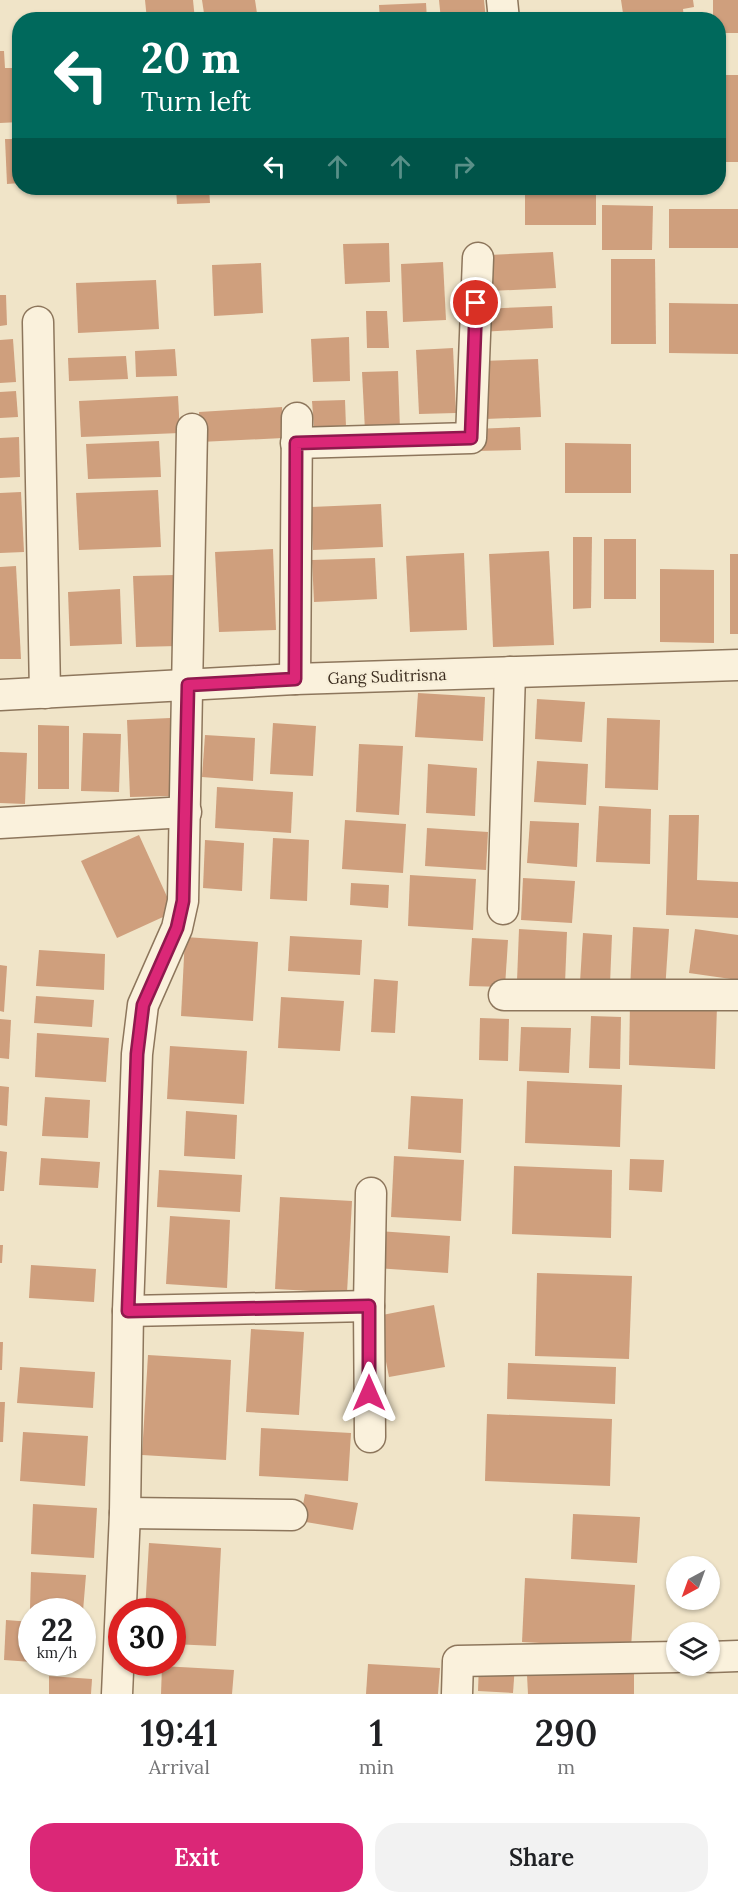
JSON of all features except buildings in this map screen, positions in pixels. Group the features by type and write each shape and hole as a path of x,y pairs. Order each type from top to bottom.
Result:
{"street":[{"path":"295,679 296,431 471,438 478,258"},
{"path":"38,322 45,693"},
{"path":"117,1694 125,1513 128,1311 137,1054 140,1022 147,996 177,928 183,901 192,429"},
{"name":"Gang Suditrisna","path":"0,695 295,679 738,665"},
{"path":"504,909 510,672"},
{"path":"0,823 186,812"},
{"path":"504,995 738,995"},
{"path":"370,1437 371,1193"},
{"path":"128,1311 369,1306"},
{"path":"125,1513 292,1515"},
{"path":"720,1657 738,1656"},
{"path":"457,1694 458,1662 666,1657"}],"route":[{"path":"369,1393 369,1306 128,1311 140,1022 150,986 177,928 183,901 188,685 295,679 296,443 471,438 476,303"}]}
